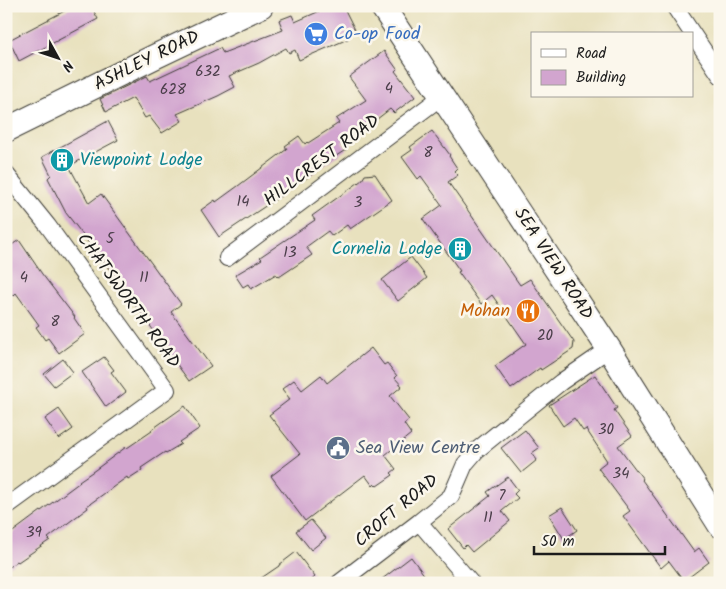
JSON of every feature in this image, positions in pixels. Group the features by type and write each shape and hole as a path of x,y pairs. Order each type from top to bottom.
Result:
{"main road":[{"name":"ASHLEY ROAD","path":"6,130 262,6"},
{"name":"SEA VIEW ROAD","path":"384,7 441,97 609,349 720,525"}],"street":[{"path":"674,6 691,32"},
{"path":"694,36 720,75"},
{"name":"HILLCREST ROAD","path":"227,258 441,97"},
{"name":"CHATSWORTH ROAD","path":"6,174 48,226 167,390 6,507"},
{"name":"CROFT ROAD","path":"339,583 451,496 465,464 477,450 561,382 609,349"},
{"path":"419,522 471,583"}],"building":[{"path":"74,6 91,6 98,19 19,61 9,40"},
{"path":"331,6 343,6 356,32 346,36 348,39 299,60 295,50 289,53 286,48 259,63 229,76 235,87 177,114 182,121 162,133 149,116 145,118 133,98 106,112 100,99 147,76 150,81 220,48 223,53 283,30 279,20 292,15 295,22"},
{"path":"384,51 397,69 395,71 415,97 394,113 390,109 368,126 342,142 347,149 219,237 201,210 215,200 216,202 287,149 285,146 299,136 305,144 308,143 339,123 336,119 366,100 349,77"},
{"path":"108,121 118,140 69,166 89,203 101,194 181,304 171,312 211,366 189,381 113,274 66,213 48,178 51,175 42,157"},
{"path":"432,131 457,168 454,171 458,175 448,182 520,285 530,279 574,342 573,349 541,370 540,368 511,389 495,366 526,344 492,295 481,304 458,272 460,271 423,219 442,205 421,176 418,179 402,157 412,150 410,147"},
{"path":"375,174 392,200 350,229 347,225 332,236 328,231 306,247 312,255 279,277 276,274 251,289 248,284 243,287 235,275 262,259 260,257 315,220 312,216 362,180 365,175"},
{"path":"19,240 75,317 85,334 59,353 48,338 45,340 36,327 39,325 16,293 13,296 6,286 6,249"},
{"path":"411,257 427,278 398,301 382,280"},
{"name":"Sea View Centre","path":"371,348 384,365 387,363 402,386 390,396 409,420 404,424 411,434 385,455 396,469 391,473 393,475 377,486 375,484 373,486 365,475 305,521 271,476 300,454 269,415 290,399 282,389 294,380 302,390 321,375 327,383"},
{"path":"104,357 114,370 111,372 126,392 106,407 82,372"},
{"path":"63,359 73,372 54,386 44,374"},
{"path":"595,375 617,408 614,410 632,436 618,446 694,552 699,548 709,562 684,581 669,561 661,568 623,516 630,511 598,468 607,461 586,429 583,431 574,418 563,426 549,405"},
{"path":"185,406 200,428 179,442 181,444 165,452 128,479 127,477 87,506 88,508 48,538 50,540 6,569 6,537 79,481"},
{"path":"59,409 73,429 59,439 45,419"},
{"path":"525,430 539,448 532,453 537,460 521,473 501,448"},
{"path":"508,477 518,490 514,494 518,498 502,511 510,521 472,552 466,545 463,548 448,529 490,496 487,492"},
{"path":"562,507 577,530 564,539 549,515"},
{"path":"311,520 326,538 311,550 296,531"},
{"path":"296,552 315,577 308,583 254,583 279,566"},
{"path":"411,557 425,576 416,583 377,583"}],"place":[{"name":"Co-op Food","path":"316,34"},
{"name":"Viewpoint Lodge","path":"62,160"},
{"name":"Cornelia Lodge","path":"460,249"},
{"name":"Mohan","path":"528,311"},
{"name":"Sea View Centre","path":"338,448"}]}
